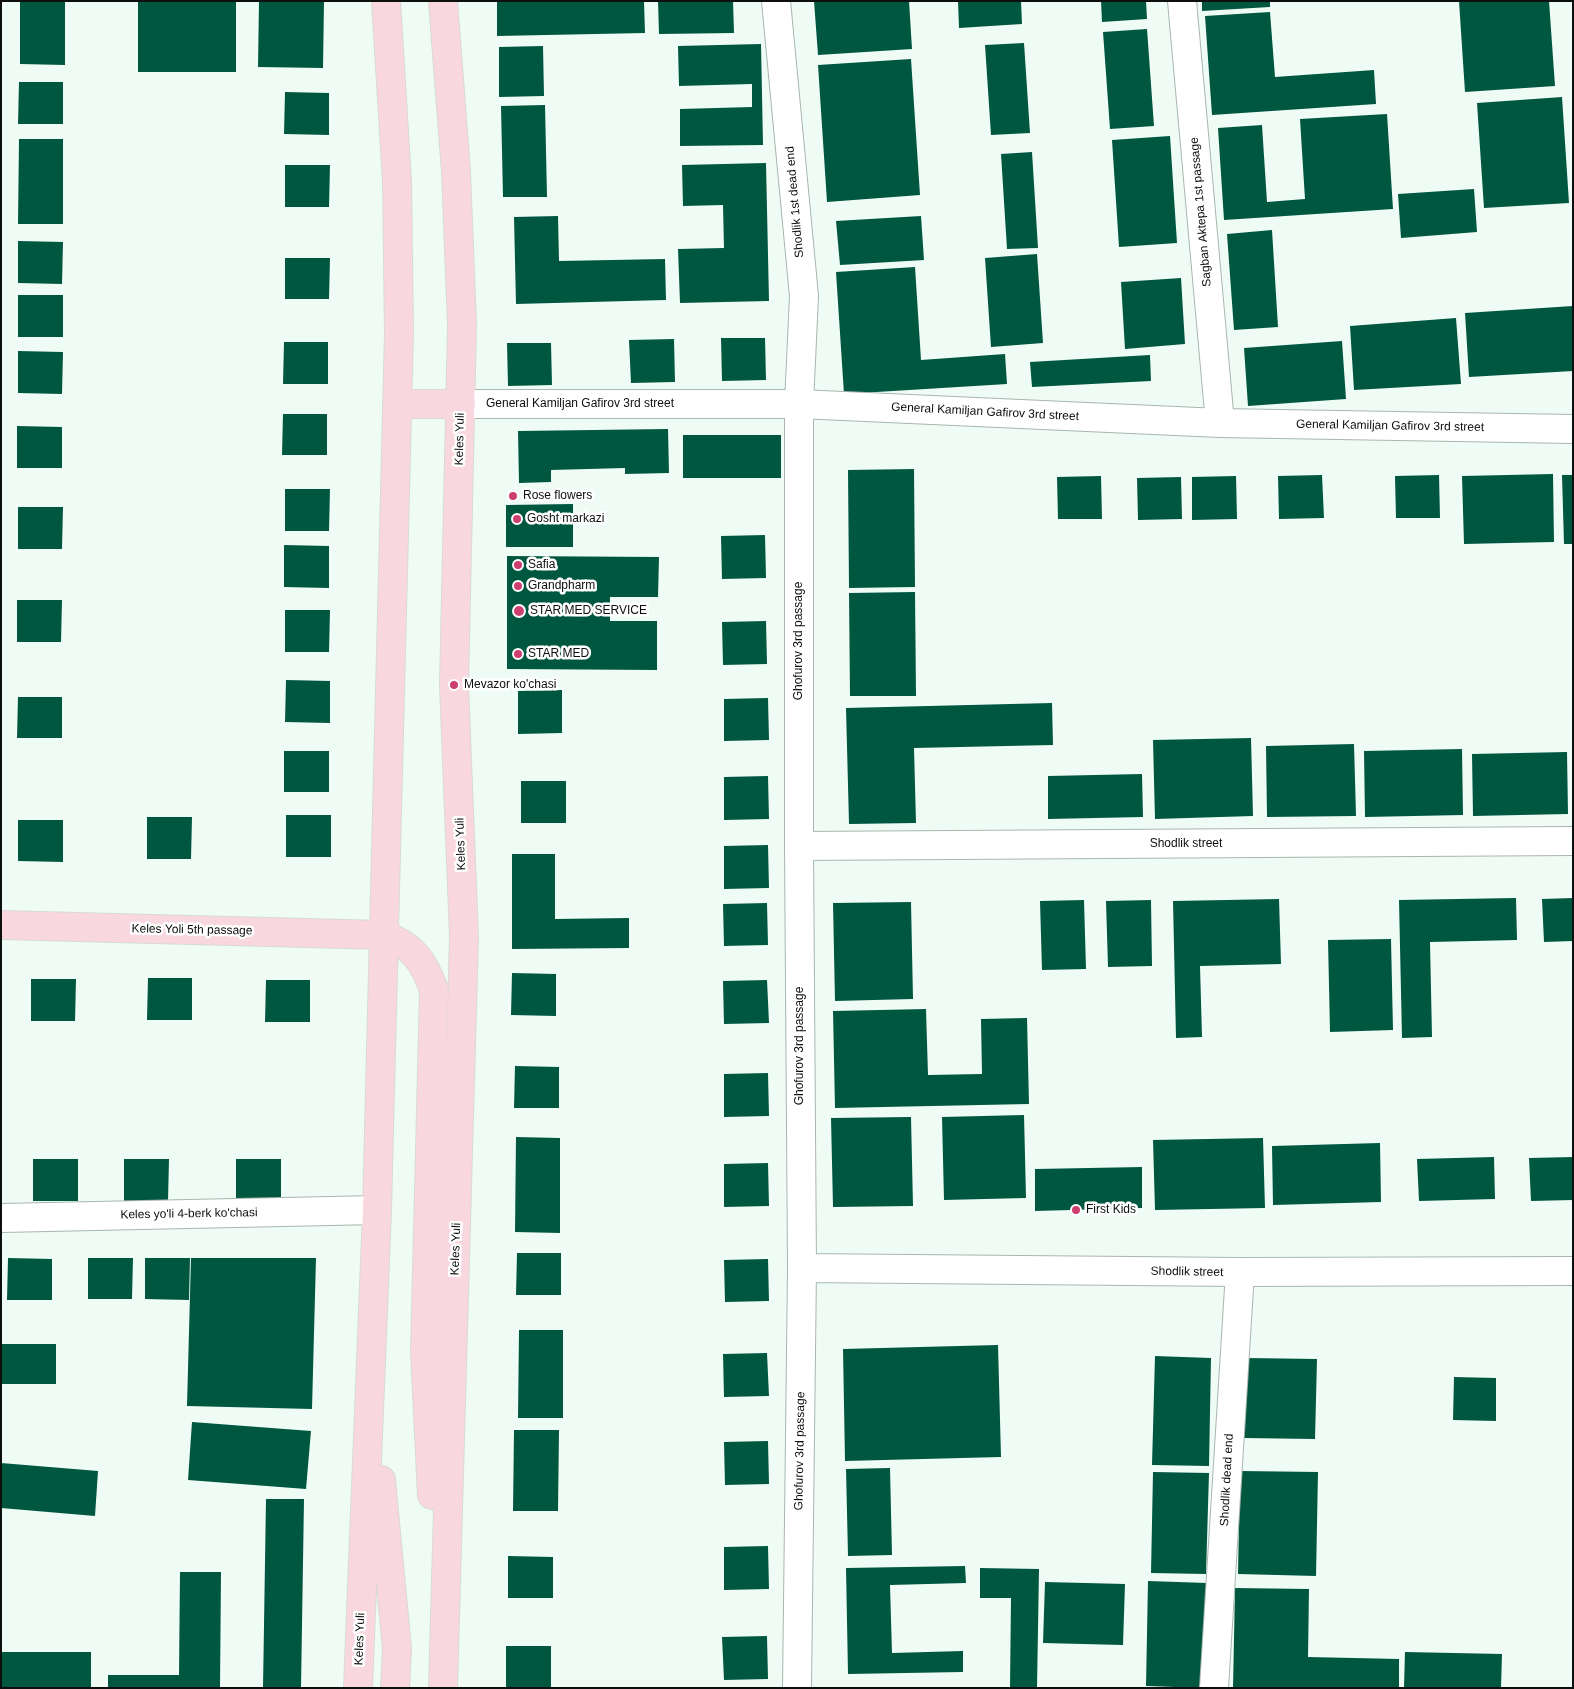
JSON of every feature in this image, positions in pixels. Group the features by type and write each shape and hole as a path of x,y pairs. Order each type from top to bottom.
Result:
{"main road":[{"name":"Keles Yuli","path":"358,1688 377,1210 399,334 397,181 386,1"},
{"name":"Keles Yuli","path":"443,1 456,171 462,325 454,685 464,937 443,1688"},
{"name":"General Kamiljan Gafirov 3rd street","path":"397,404 461,404"},
{"name":"Keles Yoli 5th passage","path":"1,925 384,935"},
{"path":"384,935 412,951 426,968 434,990 425,1352 443,1688"},
{"path":"371,1377 397,1649 396,1688"}],"street":[{"name":"Shodlik 1st dead end","path":"776,1 804,296 799,404"},
{"name":"Sagban Aktepa 1st passage","path":"1182,1 1220,423"},
{"name":"General Kamiljan Gafirov 3rd street","path":"461,404 799,404 1220,423 1573,428"},
{"name":"Ghofurov 3rd passage","path":"797,1688 802,1268 799,846 799,404"},
{"name":"Shodlik street","path":"799,846 1573,841"},
{"name":"Keles yo'li 4-berk ko'chasi","path":"1,1218 377,1210"},
{"name":"Shodlik street","path":"802,1268 1240,1272 1573,1272"},
{"name":"Shodlik dead end","path":"1214,1688 1240,1272"}],"building":[{"path":"20,1 65,1 65,65 20,64"},
{"path":"138,1 236,1 236,72 138,72"},
{"path":"259,1 324,1 323,68 258,67"},
{"path":"497,1 644,1 645,33 497,36"},
{"path":"658,1 733,1 734,33 659,34"},
{"path":"814,1 909,1 912,49 818,55"},
{"path":"958,1 1021,1 1022,24 959,28"},
{"path":"1101,1 1146,1 1147,19 1102,22"},
{"path":"1202,1 1270,1 1270,7 1202,11"},
{"path":"1459,1 1549,1 1555,86 1465,92"},
{"path":"1270,12 1275,77 1374,70 1376,104 1212,115 1205,16"},
{"path":"1147,29 1154,126 1110,129 1103,32"},
{"path":"1024,43 1030,133 991,135 985,45"},
{"path":"761,44 763,145 680,146 680,109 752,107 752,84 679,86 678,46"},
{"path":"543,46 544,96 499,97 499,47"},
{"path":"911,59 920,195 827,202 818,65"},
{"path":"19,82 63,82 63,124 18,124"},
{"path":"285,92 329,93 329,135 284,134"},
{"path":"1562,97 1569,203 1484,208 1477,103"},
{"path":"545,105 547,197 503,197 501,106"},
{"path":"1387,114 1393,209 1224,220 1218,128 1262,125 1267,202 1305,199 1300,119"},
{"path":"1170,136 1177,243 1119,247 1112,140"},
{"path":"19,139 63,139 63,224 18,224"},
{"path":"1032,152 1038,248 1007,249 1001,154"},
{"path":"766,163 769,301 680,303 678,249 724,248 723,205 683,206 682,165"},
{"path":"285,165 330,165 329,207 285,207"},
{"path":"1474,189 1477,232 1401,238 1398,194"},
{"path":"558,216 559,261 665,259 666,300 516,304 514,217"},
{"path":"921,216 924,260 840,265 836,221"},
{"path":"1272,230 1278,327 1234,330 1227,234"},
{"path":"18,241 63,242 62,284 18,283"},
{"path":"1037,254 1043,343 991,347 985,258"},
{"path":"285,258 330,258 329,299 285,299"},
{"path":"915,267 921,360 1005,354 1007,384 844,394 836,272"},
{"path":"1181,278 1185,344 1125,349 1121,282"},
{"path":"18,295 63,295 63,337 18,337"},
{"path":"1573,306 1573,371 1469,377 1465,313"},
{"path":"1456,318 1461,384 1354,390 1350,326"},
{"path":"721,338 765,338 766,380 722,381"},
{"path":"674,339 675,382 631,383 629,340"},
{"path":"1342,341 1346,399 1248,406 1244,348"},
{"path":"284,342 328,342 328,384 283,384"},
{"path":"507,343 551,343 552,385 508,386"},
{"path":"18,351 63,352 62,394 18,393"},
{"path":"1150,355 1151,381 1032,387 1030,362"},
{"path":"283,414 327,414 327,455 282,455"},
{"path":"17,426 62,427 62,468 17,468"},
{"path":"668,429 669,473 625,474 625,468 551,470 551,482 519,483 518,431"},
{"path":"683,435 781,435 781,478 683,478"},
{"path":"914,469 915,587 849,588 848,470"},
{"path":"1553,474 1554,542 1464,544 1462,476"},
{"path":"1322,475 1324,518 1279,519 1278,476"},
{"path":"1439,475 1440,518 1396,518 1395,476"},
{"path":"1562,475 1573,475 1573,544 1564,544"},
{"path":"1101,476 1102,519 1058,519 1057,477"},
{"path":"1236,476 1237,519 1192,520 1192,477"},
{"path":"1181,477 1182,519 1138,520 1137,478"},
{"path":"285,489 330,489 329,531 285,531"},
{"path":"573,504 573,547 506,547 506,505"},
{"path":"18,507 63,507 62,549 18,549"},
{"path":"765,535 766,578 722,579 721,536"},
{"path":"284,545 329,546 329,588 284,587"},
{"path":"507,556 659,557 658,597 610,597 610,621 657,621 657,670 507,669"},
{"path":"915,592 916,696 850,696 849,593"},
{"path":"17,600 62,600 61,642 17,642"},
{"path":"285,610 330,610 329,652 285,652"},
{"path":"766,621 767,664 723,665 722,622"},
{"path":"286,680 330,681 330,723 285,722"},
{"path":"562,690 562,733 518,734 518,691"},
{"path":"18,697 62,697 62,738 17,738"},
{"path":"768,698 769,740 724,741 724,699"},
{"path":"1052,703 1053,745 914,748 916,823 849,824 846,708"},
{"path":"1251,738 1253,816 1155,819 1153,740"},
{"path":"1354,744 1356,816 1267,817 1266,746"},
{"path":"1462,749 1463,815 1365,817 1364,751"},
{"path":"284,751 329,751 329,792 284,792"},
{"path":"1567,752 1568,814 1473,816 1472,754"},
{"path":"1142,774 1143,817 1048,819 1048,776"},
{"path":"768,776 769,819 724,820 724,777"},
{"path":"521,781 566,781 566,823 521,823"},
{"path":"286,815 331,815 331,857 286,857"},
{"path":"147,817 192,817 191,859 147,859"},
{"path":"18,820 63,820 63,862 18,861"},
{"path":"768,845 769,888 724,889 724,846"},
{"path":"512,854 555,854 555,919 629,918 629,948 512,949"},
{"path":"1516,898 1517,940 1430,942 1432,1037 1402,1038 1399,900"},
{"path":"1573,898 1573,941 1544,942 1542,899"},
{"path":"1279,899 1281,964 1200,966 1202,1037 1176,1038 1173,901"},
{"path":"1084,900 1086,969 1042,970 1040,901"},
{"path":"1151,900 1152,966 1108,967 1106,901"},
{"path":"911,902 913,999 835,1001 833,903"},
{"path":"767,903 768,945 724,946 723,904"},
{"path":"1391,939 1393,1030 1330,1032 1328,940"},
{"path":"512,973 556,974 556,1016 511,1015"},
{"path":"148,978 192,978 192,1020 147,1020"},
{"path":"31,979 76,979 75,1021 31,1021"},
{"path":"266,980 310,980 310,1022 265,1022"},
{"path":"767,980 769,1023 724,1024 723,981"},
{"path":"926,1009 928,1075 982,1074 981,1019 1027,1018 1029,1104 835,1108 833,1011"},
{"path":"515,1066 559,1067 559,1108 514,1108"},
{"path":"768,1073 769,1116 724,1117 724,1074"},
{"path":"1024,1115 1026,1198 944,1200 942,1117"},
{"path":"911,1117 913,1206 833,1207 831,1118"},
{"path":"516,1137 560,1138 560,1233 515,1232"},
{"path":"1263,1138 1265,1208 1155,1210 1153,1140"},
{"path":"1380,1143 1381,1202 1273,1205 1272,1146"},
{"path":"1494,1157 1495,1199 1419,1201 1417,1159"},
{"path":"1573,1157 1573,1200 1531,1201 1529,1158"},
{"path":"33,1159 78,1159 78,1201 33,1201"},
{"path":"124,1159 169,1159 168,1201 124,1201"},
{"path":"236,1159 281,1159 281,1201 236,1201"},
{"path":"768,1163 769,1206 724,1207 724,1164"},
{"path":"1142,1167 1142,1208 1035,1211 1035,1169"},
{"path":"517,1253 561,1253 561,1295 516,1295"},
{"path":"8,1258 52,1259 52,1300 7,1300"},
{"path":"88,1258 133,1258 132,1299 88,1299"},
{"path":"145,1258 190,1258 189,1300 145,1299"},
{"path":"191,1258 316,1258 312,1409 187,1406"},
{"path":"768,1259 769,1301 725,1302 724,1260"},
{"path":"519,1330 563,1330 563,1418 518,1418"},
{"path":"1,1344 56,1344 56,1384 1,1384"},
{"path":"998,1345 1001,1457 845,1461 843,1349"},
{"path":"767,1353 769,1396 724,1397 723,1354"},
{"path":"1155,1356 1211,1358 1209,1466 1152,1465"},
{"path":"1246,1358 1317,1359 1315,1439 1244,1438"},
{"path":"1454,1377 1496,1378 1496,1421 1453,1420"},
{"path":"192,1422 311,1431 306,1489 188,1480"},
{"path":"514,1430 559,1430 558,1511 513,1511"},
{"path":"768,1441 769,1484 725,1485 724,1442"},
{"path":"1,1463 98,1471 95,1516 1,1508"},
{"path":"890,1468 892,1555 848,1556 846,1469"},
{"path":"1240,1471 1318,1472 1316,1576 1238,1574"},
{"path":"1153,1472 1209,1473 1206,1574 1151,1573"},
{"path":"266,1499 304,1499 301,1688 263,1688"},
{"path":"768,1546 769,1589 724,1590 724,1547"},
{"path":"508,1556 553,1557 553,1598 508,1598"},
{"path":"965,1566 966,1583 890,1585 892,1653 963,1651 963,1672 848,1674 846,1568"},
{"path":"980,1568 1039,1569 1037,1688 1010,1688 1011,1598 980,1598"},
{"path":"180,1572 221,1572 220,1688 108,1688 108,1675 179,1675"},
{"path":"1148,1581 1207,1583 1205,1688 1146,1686"},
{"path":"1045,1582 1125,1584 1123,1645 1043,1643"},
{"path":"1235,1588 1309,1589 1308,1657 1399,1659 1399,1688 1233,1688"},
{"path":"767,1636 768,1679 724,1680 722,1637"},
{"path":"506,1646 551,1646 551,1688 506,1688"},
{"path":"1,1652 91,1652 91,1688 1,1688"},
{"path":"1405,1652 1502,1654 1501,1688 1404,1688"}],"place":[{"name":"Rose flowers","path":"513,496"},
{"name":"Gosht markazi","path":"517,519"},
{"name":"Safia","path":"518,565"},
{"name":"Grandpharm","path":"518,586"},
{"name":"STAR MED SERVICE","path":"519,611"},
{"name":"STAR MED","path":"518,654"},
{"name":"Mevazor ko'chasi","path":"454,685"},
{"name":"First Kids","path":"1076,1210"}]}
